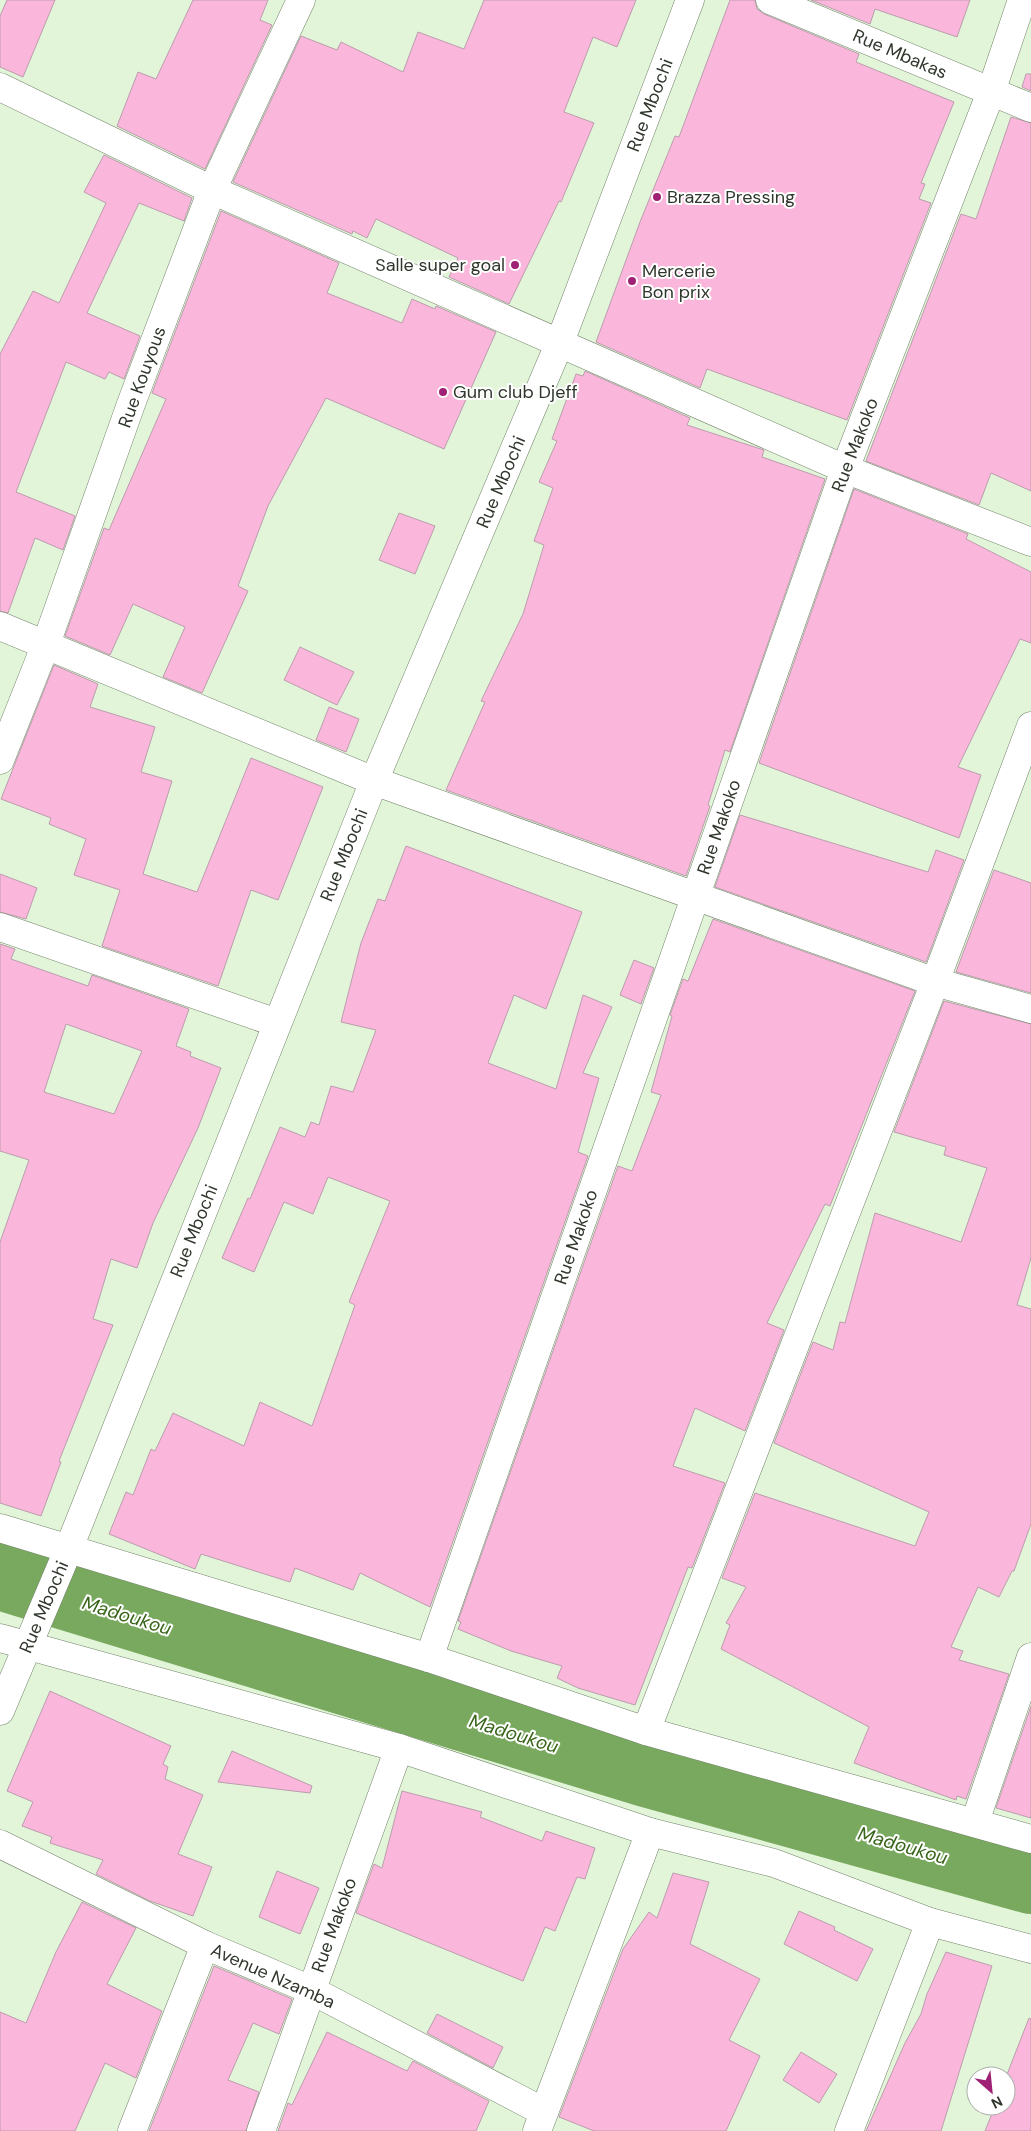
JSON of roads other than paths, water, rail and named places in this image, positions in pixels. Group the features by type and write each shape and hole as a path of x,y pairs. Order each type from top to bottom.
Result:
{"street":[{"name":"Rue Kouyous","path":"0,760 46,644 131,404 212,190 301,0"},
{"name":"Rue Mbochi","path":"0,1711 65,1558 374,780 560,342 690,0"},
{"name":"Rue Mbakas","path":"770,0 1031,108"},
{"name":"Rue Makoko","path":"429,1658 845,469 991,92 1022,0"},
{"path":"0,87 212,190 845,469 1031,542"},
{"path":"0,626 374,780 935,982 1031,1010"},
{"path":"646,1732 935,982 1031,726"},
{"path":"0,927 277,1023"},
{"path":"0,1528 65,1558 429,1658 646,1732 1031,1839"},
{"path":"0,1638 399,1748 650,1832 774,1863 930,1922 1031,1949"},
{"path":"975,1822 1031,1657"},
{"name":"Rue Makoko","path":"261,2131 399,1748"},
{"path":"540,2122 650,1832"},
{"name":"Avenue Nzamba","path":"0,1844 205,1945 311,1990 540,2122"},
{"path":"849,2131 930,1922"},
{"path":"132,2131 205,1945"}],"waterway":[{"name":"Madoukou","path":"0,1576 646,1773 1031,1880"}],"place":[{"name":"Brazza Pressing","path":"657,197"},
{"name":"Salle super goal","path":"515,265"},
{"name":"Mercerie Bon prix","path":"632,281"},
{"name":"Gum club Djeff","path":"443,392"}]}
